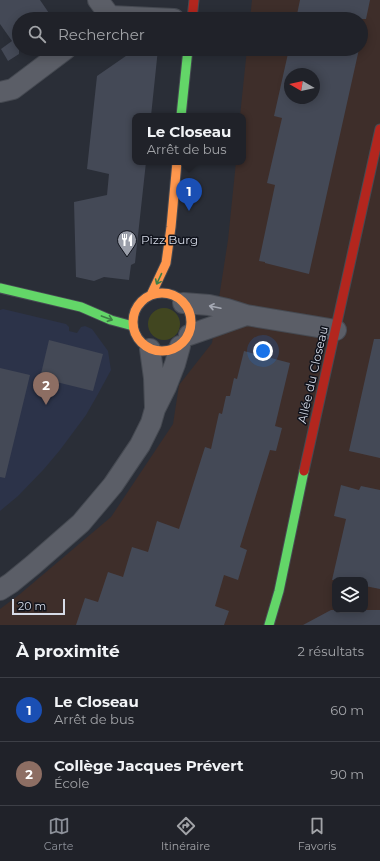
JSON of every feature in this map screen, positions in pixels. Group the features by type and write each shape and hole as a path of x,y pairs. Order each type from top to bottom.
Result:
{"street":[{"path":"98,0 105,12"},
{"path":"193,12 194,0"},
{"path":"0,92 13,89 57,56"},
{"path":"181,113 187,56"},
{"name":"Allée du Closeau","path":"269,625 279,591 315,419 380,129"},
{"path":"152,295 166,263 177,165"},
{"path":"166,263 170,274"},
{"path":"0,590 33,566 80,523 113,485 140,445 151,423 155,409 166,387 184,340 191,327 192,320 190,312 180,299 173,285"},
{"path":"0,288 81,307 112,320 133,326"},
{"path":"246,315 184,340 173,350 165,352 157,352 142,344 136,336 133,326 133,308 152,295 164,293 180,299 227,309 246,315 336,330"},
{"path":"81,307 101,306"},
{"path":"150,349 154,378 155,409"}],"shaded area":[{"path":"252,0 380,0 380,625 0,625 0,609 20,594 111,517 173,424 179,385 212,343 228,240 236,165 246,165 246,113 240,113 246,56 368,56 368,12 251,12"},
{"path":"3,309 66,324 69,327 69,331 77,333 81,327 85,326 92,329 108,351 111,370 86,415 60,450 18,496 0,511 0,310"}],"green space":[{"path":"161,308 167,308 176,312 180,324 176,336 167,340 161,340 152,336 148,327 148,321 152,312"}],"building":[{"path":"0,0 40,0 48,12 12,12 12,41 0,24"},
{"path":"300,0 370,0 367,12 297,12"},
{"path":"12,41 12,56 16,56 8,61 1,49"},
{"path":"126,56 157,56 151,113 132,113 132,165 146,165 135,263 131,265 129,280 104,277 94,281 76,277 74,202 107,195 109,174 87,169 97,76"},
{"path":"287,56 357,56 309,274 259,261 275,185 267,183 282,118 274,116 284,71 284,104 320,104 320,68 285,68"},
{"path":"374,339 380,339 380,458 349,451"},
{"path":"49,340 103,354 93,391 40,378"},
{"path":"244,351 290,363 275,426 282,428 276,451 270,450 240,547 247,550 238,580 224,575 215,606 229,611 224,625 76,625 85,598 98,602 108,572 123,577 132,547 148,552 157,521 179,529 205,447 211,449 219,413 222,414 226,396 230,396 234,378 237,379"},
{"path":"0,368 30,375 5,478 0,477"},
{"path":"341,485 359,490 361,486 380,490 380,589 368,587 368,577 333,577 346,519 334,516"},
{"path":"331,610 332,613 368,613 368,610 380,610 380,625 303,625"}],"traffic: fast":[{"path":"181,113 187,56"},
{"path":"0,288 81,307 111,320 133,326"},
{"path":"269,625 279,591 304,471"}],"traffic: slow":[{"path":"151,295 166,263 177,165"},
{"path":"156,293 168,293 183,301 191,316 191,322 191,328 183,343 168,351 156,351 141,343 133,328 133,316 141,301 156,293"}],"traffic: jam":[{"path":"193,12 194,0"},
{"path":"304,471 380,129"}],"place":[{"name":"Le Closeau","path":"189,211"},
{"name":"Pizz Burg","path":"127,257"},
{"name":"Collège Jacques Prévert","path":"46,405"}]}
